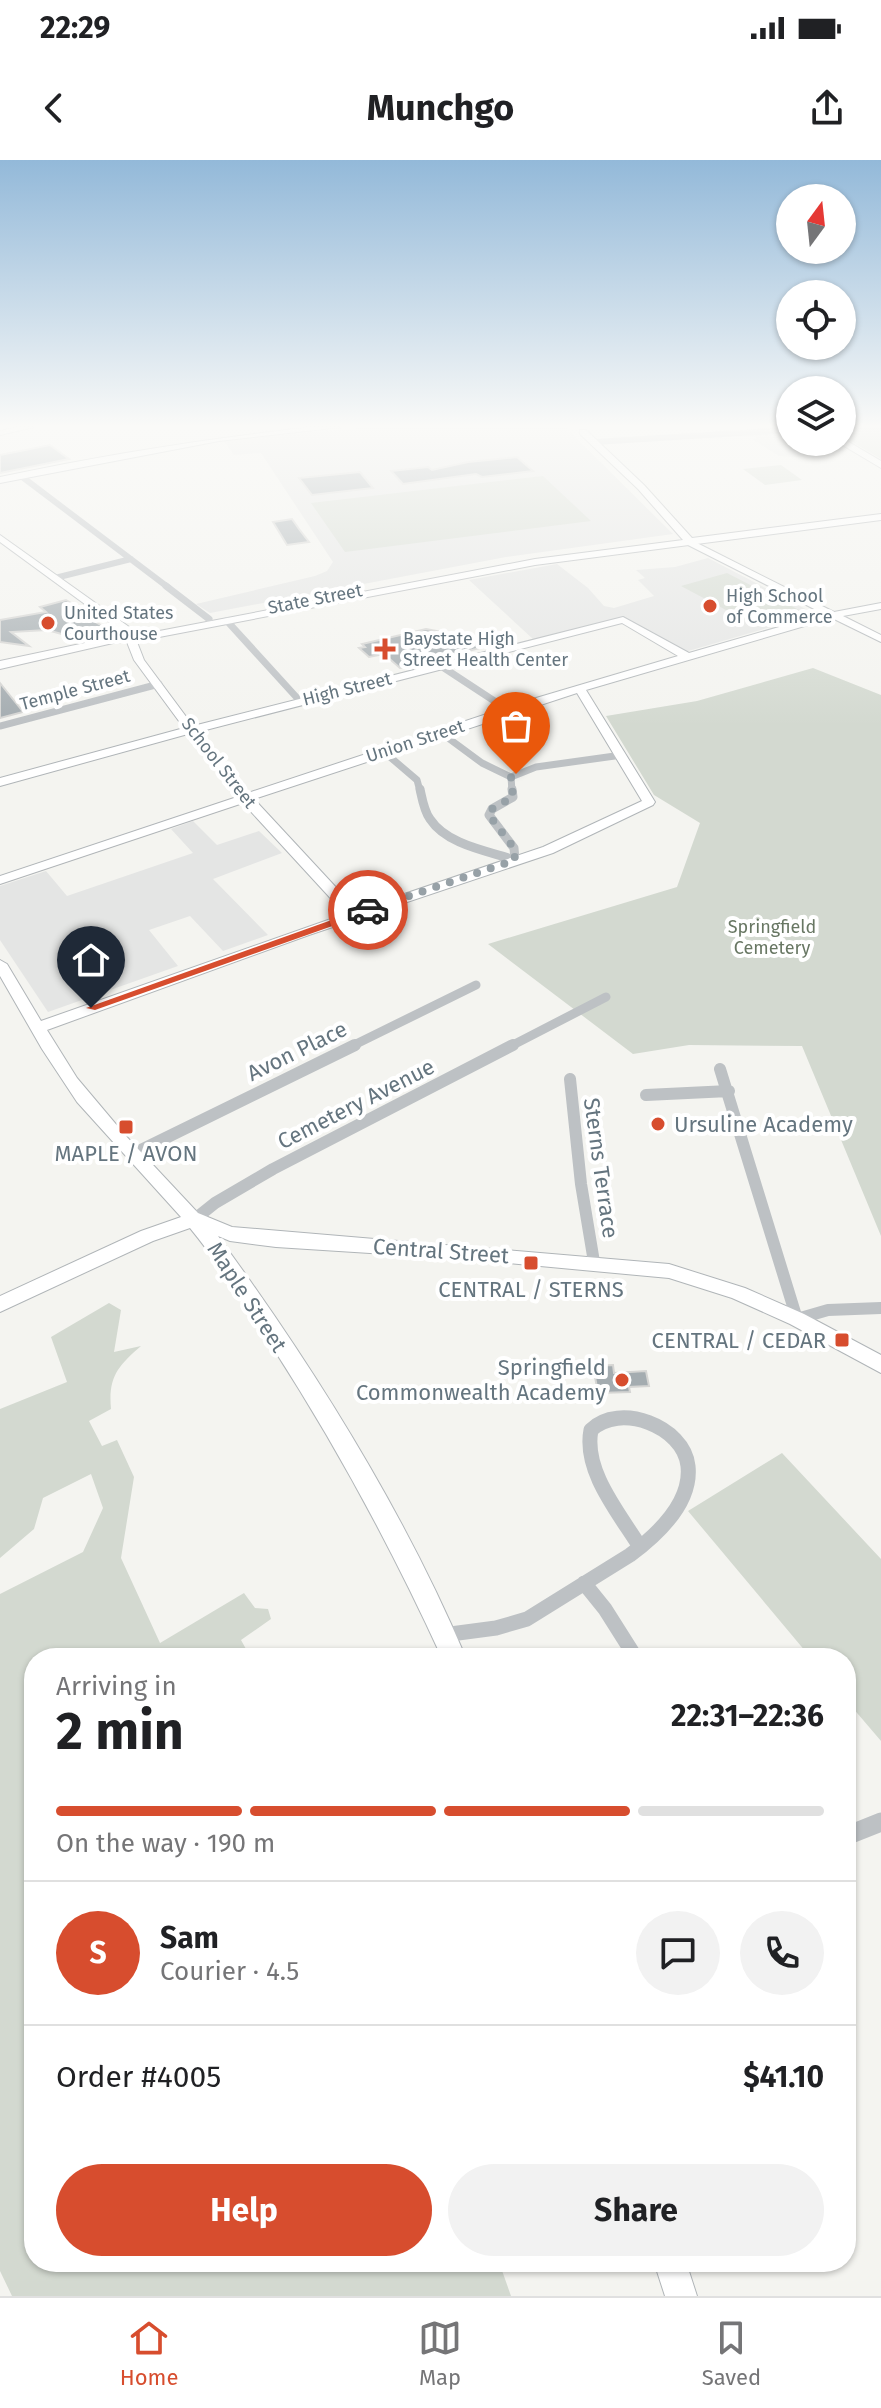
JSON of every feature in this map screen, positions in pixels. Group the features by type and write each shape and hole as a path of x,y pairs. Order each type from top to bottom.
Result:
{"main road":[{"path":"677,527 689,539"},
{"name":"State Street","path":"0,665 209,619 586,552 781,527"},
{"name":"State Street","path":"131,637 586,552"}],"street":[{"path":"88,527 209,619"},
{"path":"0,538 111,618 131,637"},
{"path":"689,539 881,639"},
{"path":"55,578 131,559"},
{"name":"Union Street","path":"0,880 508,710 832,615 881,606"},
{"name":"High Street","path":"0,782 299,700 623,620 687,657"},
{"path":"227,621 299,700"},
{"name":"School Street","path":"131,637 139,660 243,798 354,915"},
{"path":"441,666 508,710"},
{"name":"Temple Street","path":"0,726 159,684"},
{"path":"38,1028 568,842 649,802 580,689"},
{"path":"440,732 482,763 511,777 536,767 622,755"},
{"path":"383,751 419,783 428,817 437,828 461,843 515,860"},
{"path":"511,777 513,797 492,809 489,815 514,848 515,860"},
{"name":"Maple Street","path":"0,964 81,1095 195,1219 227,1263 337,1437 412,1567 449,1648"},
{"name":"Avon Place","path":"135,1153 476,985"},
{"name":"Cemetery Avenue","path":"195,1219 215,1203 273,1169 606,997"},
{"path":"720,1069 797,1319 813,1311 830,1308 881,1308"},
{"name":"Sterns Terrace","path":"570,1079 581,1184 594,1262"},
{"path":"646,1095 729,1091"},
{"path":"0,1304 147,1236 195,1219"},
{"name":"Central Street","path":"195,1219 230,1234 276,1240 594,1262 684,1274 797,1319 881,1365"},
{"path":"443,1635 491,1629 528,1619 558,1603 640,1547 663,1525 681,1498 688,1465 682,1449 665,1430 642,1419 615,1417 603,1421 592,1430 588,1450 640,1547"},
{"path":"584,1583 630,1648"},
{"path":"856,1832 881,1822"},
{"path":"673,2272 681,2296"}],"shaded area":[{"path":"310,527 666,527 673,534 506,557 210,613 196,604 315,576 327,571 333,562"},
{"name":"High School of Commerce","path":"708,558 815,614 678,654 618,619 534,640 469,580 557,564 588,588 604,606 614,608 654,596 638,580 645,578 636,570 675,567"},
{"path":"193,821 217,845 259,831 282,853 213,879 268,935 223,951 190,916 149,930 178,966 48,1012 0,940 0,886 46,871 67,896 193,853 171,829"}],"green space":[{"path":"327,527 546,527 345,552"},
{"path":"727,573 803,612 756,626 681,586"},
{"name":"Springfield Cemetery","path":"813,668 881,695 881,1236 802,1046 689,1045 633,1054 488,944 677,887 700,823 654,795 606,716 697,701"},
{"path":"109,1303 121,1310 114,1352 141,1346 116,1373 111,1388 111,1409 89,1421 102,1446 117,1440 134,1477 121,1558 160,1643 244,1593 255,1608 268,1609 271,1619 241,1640 245,1648 24,1648 24,2272 503,2272 511,2296 12,2296 0,2271 0,1594 83,1552 103,1508 91,1474 43,1498 34,1529 0,1558 0,1409 67,1382 51,1337"},
{"path":"782,1453 881,1559 881,1741 856,1712 856,1648 803,1648 688,1511"}],"building":[{"path":"276,527 298,527 309,542 287,545"},
{"name":"United States Courthouse","path":"66,600 83,610 76,611 106,628 69,636 47,630 11,632 29,646 0,642 0,620 46,612 40,607"},
{"name":"Baystate High Street Health Center","path":"426,629 452,634 461,632 480,648 400,668 384,654 369,657 359,648 365,647 362,644"},
{"path":"0,683 20,708 23,712 0,718"},
{"name":"Springfield Commonwealth Academy","path":"613,1365 614,1373 646,1371 649,1386 629,1387 630,1392 598,1393 593,1366"}],"way so far":[{"path":"368,910 515,860 514,848 489,815 492,809 513,797 511,777 516,774"}],"place":[{"name":"High School of Commerce","path":"710,606"},
{"name":"United States Courthouse","path":"48,623"},
{"name":"Baystate High Street Health Center","path":"385,649"},
{"name":"Ursuline Academy","path":"658,1124"},
{"name":"MAPLE / AVON","path":"126,1127"},
{"name":"CENTRAL / STERNS","path":"531,1263"},
{"name":"CENTRAL / CEDAR","path":"842,1340"},
{"name":"Springfield Commonwealth Academy","path":"622,1380"}],"route":[{"path":"91,1008 368,910"}]}
